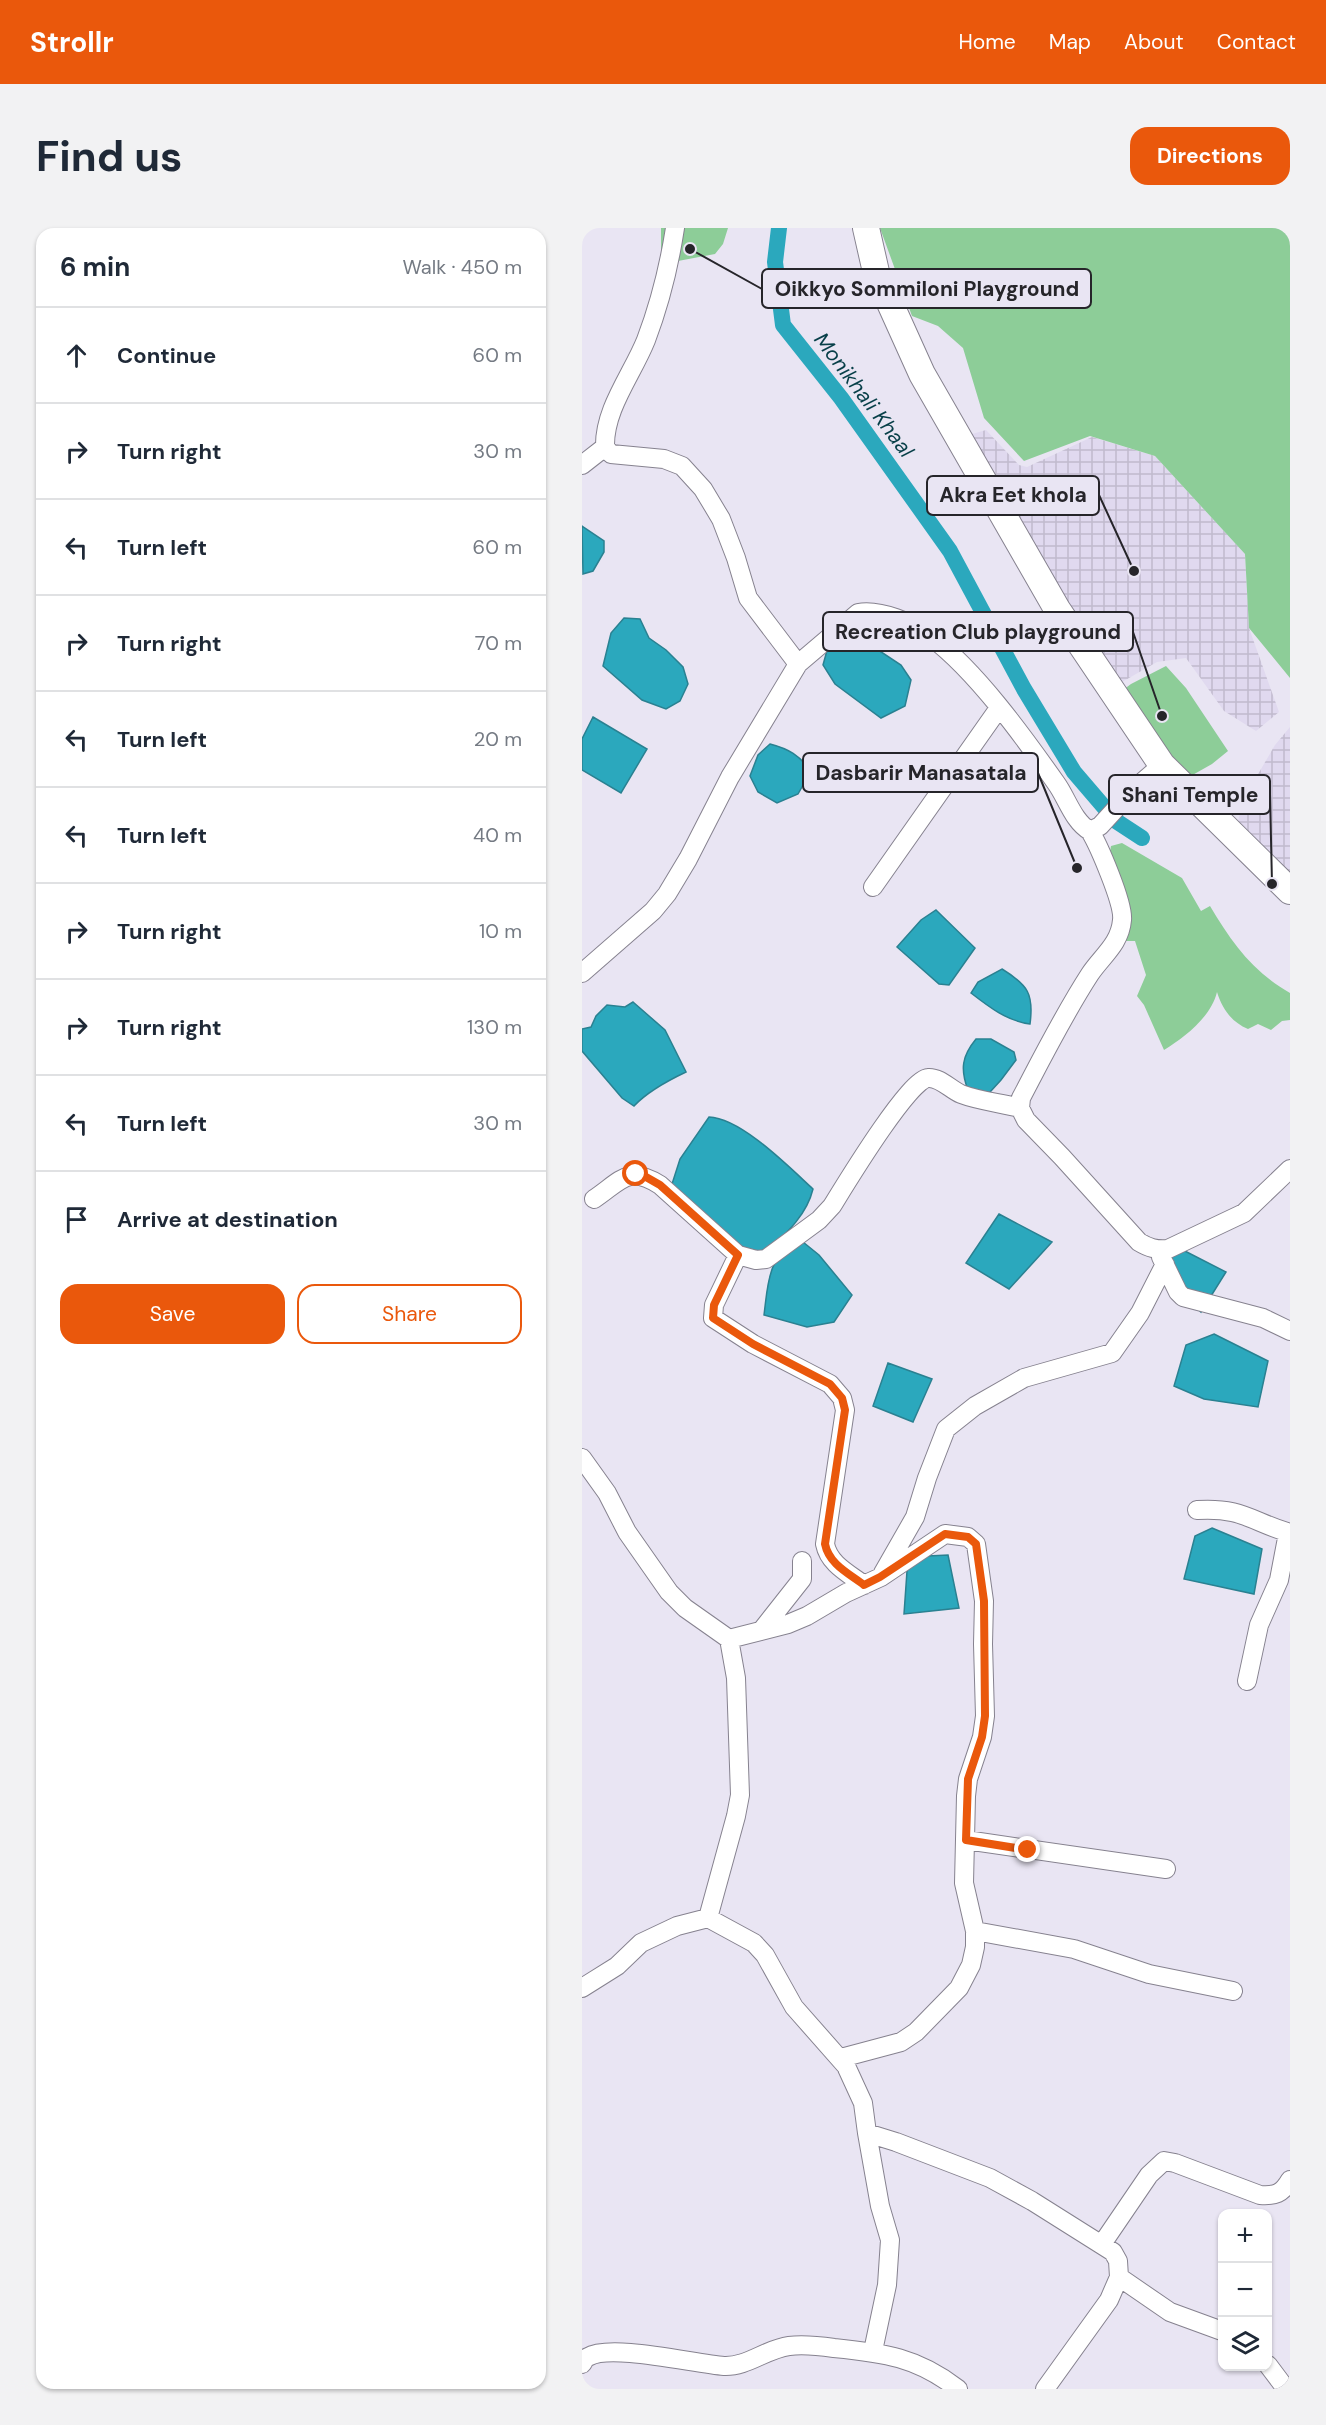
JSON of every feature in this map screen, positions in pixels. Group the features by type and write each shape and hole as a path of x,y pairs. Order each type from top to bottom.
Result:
{"main road":[{"path":"866,228 876,272 922,374 1057,609 1162,765 1290,891"}],"street":[{"path":"675,228 663,294 645,342 620,393 604,436 605,447 611,454 664,459 682,466 703,489 721,519 748,598 798,664"},
{"path":"582,465 605,447"},
{"path":"582,973 653,911 667,894 688,859 730,777 798,664 858,613 884,615 906,623 930,636 970,674 1058,785 1077,819 1095,828 1123,919 1114,945 1090,973 1051,1040 1022,1098 1020,1108 1026,1120 1062,1156 1139,1242 1161,1257 1178,1292 1184,1297 1263,1318 1290,1331"},
{"path":"873,887 999,708"},
{"path":"1095,828 1162,765"},
{"path":"594,1199 626,1177 636,1174 646,1177 660,1185 738,1255 756,1260 766,1258 819,1220 832,1206 900,1103 917,1082 928,1078 936,1080 959,1094 1020,1108"},
{"path":"880,1577 915,1517 946,1429 975,1406 1024,1378 1112,1353 1140,1313 1161,1257 1168,1249 1244,1214 1290,1169"},
{"path":"738,1255 714,1305 713,1318 753,1344 830,1384 842,1398 845,1410 825,1544 827,1555 864,1585"},
{"path":"582,1458 607,1493 627,1532 669,1592 685,1608 729,1639 736,1678 740,1795 708,1918"},
{"path":"1197,1510 1217,1509 1243,1514 1289,1533 1279,1580 1259,1625 1247,1681"},
{"path":"729,1639 807,1616 880,1577 945,1534 968,1537 976,1544 984,1601 985,1716 982,1737 968,1779 964,1883 975,1931 975,1947 971,1965 959,1988 916,2032 901,2042 847,2068"},
{"path":"761,1631 802,1579 802,1560"},
{"path":"966,1840 1166,1869"},
{"path":"582,1988 616,1966 641,1943 677,1926 708,1918 754,1943 765,1954 794,2007 847,2068 863,2103 880,2206 890,2240 887,2285 873,2351"},
{"path":"975,1931 1074,1949 1149,1974 1233,1991"},
{"path":"867,2133 916,2149 990,2178 1032,2201 1113,2252 1118,2261 1119,2277 1109,2300 1045,2389"},
{"path":"1102,2244 1149,2175 1164,2161 1260,2195 1274,2196 1283,2192 1290,2180"},
{"path":"1119,2277 1170,2312 1218,2330"},
{"path":"585,2358 636,2353 726,2366 788,2346 873,2351 898,2356 947,2386"},
{"path":"1272,2370 1286,2389"}],"shaded area":[{"path":"986,430 1019,465 1027,467 1092,437 1155,456 1245,554 1249,628 1279,712 1256,731 1224,711 1186,658 1157,662 1108,690 1081,669 1032,588 955,439"},
{"path":"1290,727 1290,889 1238,836 1238,821 1243,800 1275,745"}],"green space":[{"path":"661,228 728,228 723,244 715,254 678,261 661,256"},
{"path":"880,228 1290,228 1290,678 1249,628 1245,554 1155,456 1090,436 1024,461 984,418 963,348 938,326 912,316"},
{"path":"1166,666 1186,688 1228,751 1212,764 1189,777 1108,701 1131,684"},
{"path":"1122,843 1182,878 1201,911 1210,906 1226,932 1254,966 1290,993 1290,1020 1282,1021 1271,1030 1258,1024 1248,1029 1228,1014 1217,992 1203,1018 1188,1033 1164,1050 1144,1005 1137,996 1146,975 1135,941 1126,941 1121,935 1109,858 1111,846"}],"water":[{"path":"582,526 604,541 604,552 593,571 583,574"},
{"path":"624,618 640,619 649,638 666,650 683,667 688,684 680,701 666,709 642,700 603,666 611,633"},
{"path":"848,630 901,665 911,680 905,706 881,718 835,684 823,665 828,647"},
{"path":"593,717 647,749 621,793 582,770 582,739"},
{"path":"770,744 793,753 811,771 798,794 777,803 758,792 750,776 758,755"},
{"path":"936,910 975,948 949,985 939,984 897,947 921,920"},
{"path":"1002,969 1018,980 1027,991 1031,1005 1030,1024 1006,1017 971,993 978,982"},
{"path":"633,1002 665,1030 686,1072 658,1087 634,1106 622,1098 582,1051 582,1029 591,1027 596,1016 607,1005 625,1007"},
{"path":"976,1039 991,1039 1014,1052 1016,1060 990,1092 976,1093 968,1090 965,1082 963,1069 965,1057"},
{"path":"709,1117 722,1119 750,1134 813,1189 799,1218 761,1257 736,1250 672,1184 680,1159"},
{"path":"999,1214 1052,1242 1009,1289 966,1263"},
{"path":"803,1242 819,1255 852,1295 834,1322 807,1327 764,1315 769,1281 776,1261 791,1246"},
{"path":"1177,1247 1226,1272 1201,1312 1159,1272"},
{"path":"1214,1334 1268,1361 1258,1407 1204,1399 1174,1386 1186,1345"},
{"path":"888,1363 932,1379 913,1422 873,1406"},
{"path":"1212,1528 1262,1549 1254,1594 1184,1579 1195,1536"},
{"path":"948,1555 959,1608 904,1614 908,1557"}],"waterway":[{"name":"Monikhali Khaal","path":"779,228 775,262 783,325 841,398 950,551 1024,689 1074,772 1116,821 1142,838"}],"place":[{"name":"Oikkyo Sommiloni Playground","path":"690,249"},
{"name":"Akra Eet khola","path":"1134,571"},
{"name":"Recreation Club playground","path":"1162,716"},
{"name":"Dasbarir Manasatala","path":"1077,868"},
{"name":"Shani Temple","path":"1272,884"}],"route":[{"path":"636,1174 660,1185 676,1202 738,1255 714,1305 713,1318 753,1344 830,1384 842,1398 845,1410 826,1528 827,1555 864,1585 945,1534 968,1537 976,1544 984,1601 983,1644 986,1694 982,1737 968,1779 966,1840 1028,1850"}]}
